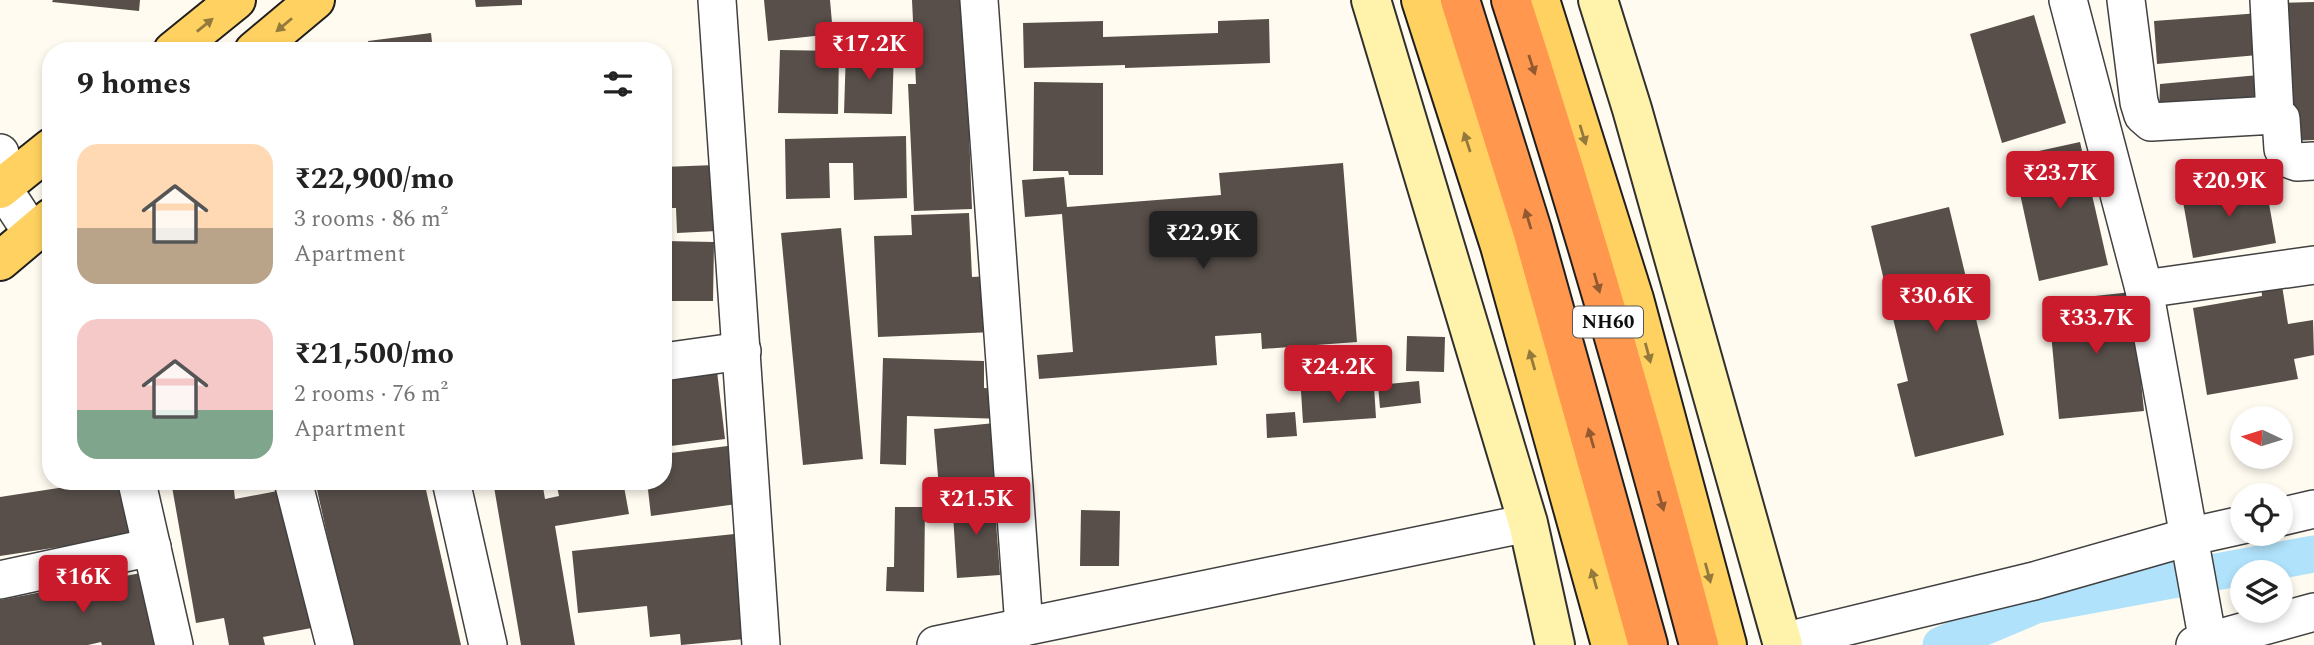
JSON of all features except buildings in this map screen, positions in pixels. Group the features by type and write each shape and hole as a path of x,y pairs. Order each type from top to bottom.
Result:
{"highway":[{"name":"NH60","path":"1460,0 1532,230 1648,645"},
{"name":"NH60","path":"1511,0 1543,99 1666,518 1699,645"}],"main road":[{"path":"184,42 236,0"},
{"path":"265,42 315,0"},
{"path":"1421,0 1500,246 1611,645"},
{"path":"1540,0 1634,299 1727,645"},
{"path":"1,176 42,153"},
{"path":"0,261 41,226"}],"street":[{"path":"717,0 761,645"},
{"path":"979,0 1024,627"},
{"path":"1371,0 1528,523 1555,645"},
{"path":"1598,0 1632,109 1782,643 2189,542 2230,529"},
{"path":"2068,0 2144,289 2200,604 2201,644 2314,612"},
{"path":"2126,0 2139,102 2143,115 2151,122 2275,116 2281,118 2283,149 2288,159 2297,162 2314,161"},
{"path":"2269,0 2275,116"},
{"path":"1,176 41,226"},
{"path":"2144,289 2314,265"},
{"path":"672,361 742,351"},
{"path":"138,490 174,645"},
{"path":"295,490 335,645"},
{"path":"453,490 488,645"},
{"path":"2293,514 2314,509"},
{"path":"936,645 1528,523"},
{"path":"0,580 152,547"}],"waterway":[{"path":"1941,645 2036,605 2314,554"}]}
